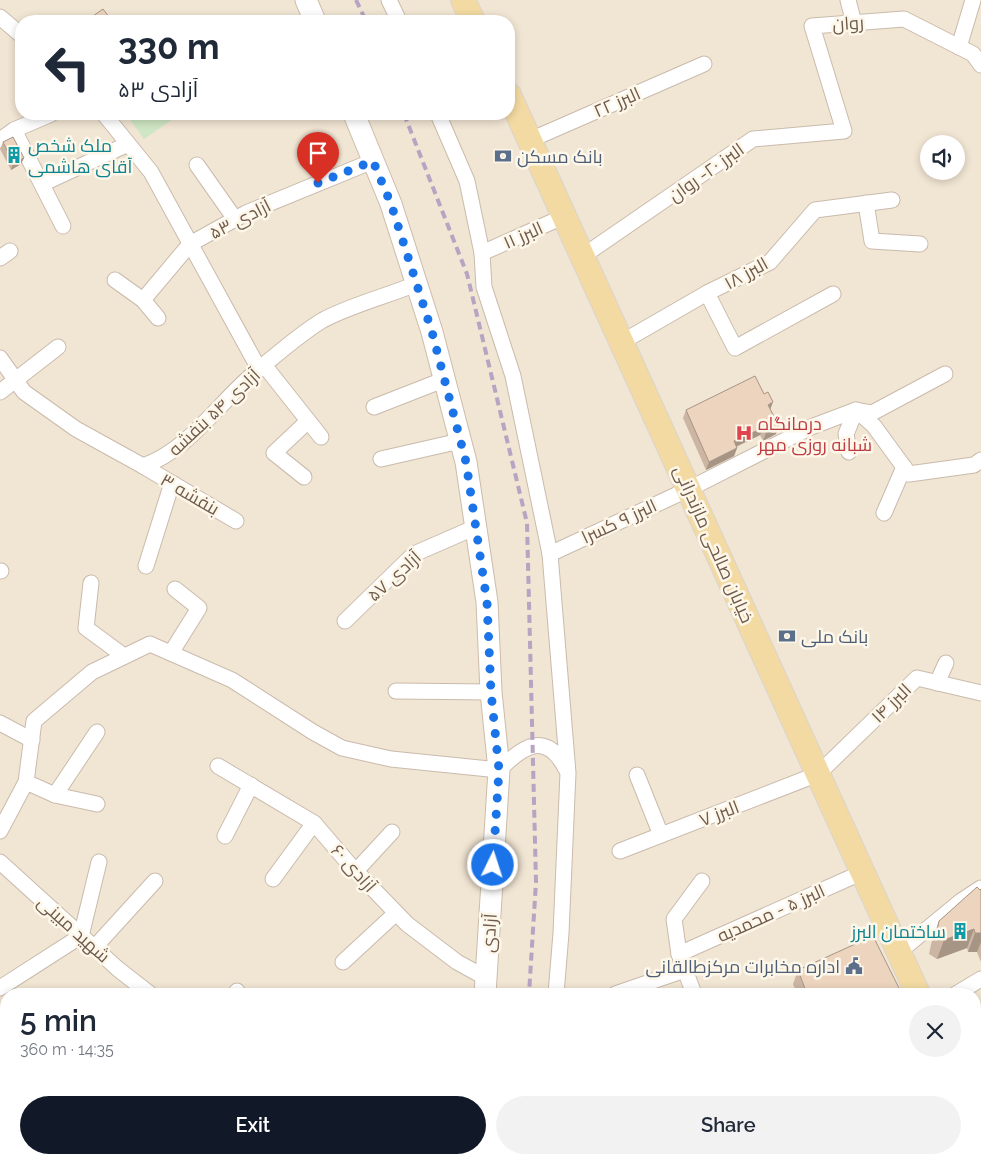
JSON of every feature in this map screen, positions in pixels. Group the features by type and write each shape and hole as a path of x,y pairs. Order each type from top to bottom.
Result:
{"main road":[{"path":"306,0 312,15"},
{"path":"463,0 470,15"},
{"name":"خیابان صالحی مازندرانی","path":"515,108 915,988"},
{"name":"آزادی","path":"356,120 391,204 432,332 443,380 466,462 476,528 487,602 491,692 499,770 486,986"}],"street":[{"path":"389,0 396,15"},
{"path":"848,0 854,23"},
{"path":"959,47 973,0"},
{"path":"0,17 15,30"},
{"name":"روان","path":"844,132 812,26 904,19 973,54 981,65"},
{"name":"البرز ۲۲","path":"530,140 704,64"},
{"path":"0,140 14,130 37,120"},
{"path":"109,120 151,172 190,244 262,367 321,437"},
{"path":"441,120 467,181 482,253 484,287 514,376 550,554 568,773 561,933 556,988"},
{"path":"14,130 63,226"},
{"name":"البرز ۲۰- روان","path":"583,256 753,139 844,132"},
{"path":"42,184 128,144"},
{"name":"آزادی ۵۳","path":"190,244 235,219 373,161"},
{"path":"197,165 235,219"},
{"name":"البرز ۱۸","path":"622,342 707,293 770,262 815,210 892,200"},
{"path":"866,203 872,241 920,244"},
{"name":"البرز ۱۱","path":"482,253 565,216"},
{"path":"143,300 190,244"},
{"path":"114,280 143,300 158,318"},
{"name":"آزادی ۵۴ بنفشه","path":"143,466 161,460 183,443 215,409 262,367 323,320 416,284"},
{"path":"707,293 735,348 833,294"},
{"path":"0,392 58,347"},
{"path":"0,358 24,392 76,429 143,466"},
{"name":"البرز ۹ کسرا","path":"550,554 689,489 811,426 856,410 872,413 945,374"},
{"path":"374,407 443,380"},
{"path":"849,452 846,434 856,410 874,426 909,474 974,465 981,460"},
{"path":"304,477 274,453 308,421"},
{"path":"381,459 460,441"},
{"name":"بنفشه ۳","path":"143,466 236,521"},
{"path":"884,513 904,467"},
{"path":"146,566 172,483"},
{"name":"آزادی ۵۷","path":"345,621 414,554 476,528"},
{"path":"91,583 86,628 124,656"},
{"path":"171,653 199,608 175,589"},
{"path":"0,831 26,782 34,721 92,672 150,644 232,680 313,732 342,748 390,759 499,770 515,754 532,744 549,747 560,756 568,773"},
{"path":"937,683 946,663"},
{"name":"البرز ۱۴","path":"818,774 914,674 937,683 981,693"},
{"path":"396,691 491,692"},
{"path":"0,723 32,740"},
{"path":"55,795 97,732"},
{"name":"آزادی ۶۰","path":"218,766 314,823 356,871 407,924 486,986"},
{"name":"البرز ۷","path":"620,851 818,774"},
{"path":"637,775 661,835"},
{"path":"26,782 55,795 97,804"},
{"path":"225,836 251,785"},
{"path":"273,880 314,823"},
{"path":"356,871 392,832"},
{"name":"شهید مبینی","path":"0,862 94,948 143,988"},
{"path":"0,988 81,936 99,862"},
{"name":"البرز ۵ - محمدیه","path":"679,954 863,872"},
{"path":"94,948 155,881"},
{"path":"692,988 679,954 674,919 702,881"},
{"path":"899,952 961,901 981,888"},
{"path":"343,962 396,913"},
{"path":"632,988 685,970"},
{"path":"966,988 981,979"}],"shaded area":[{"path":"0,0 981,0 981,988 0,988"}],"green space":[{"path":"130,120 171,120 144,139"}],"building":[{"path":"103,9 108,15 94,15"},
{"path":"13,137 24,158 13,163 3,142"},
{"path":"755,376 764,394 768,392 773,402 768,405 779,426 766,433 763,428 734,441 737,448 709,462 686,410"},
{"path":"977,887 981,889 981,933 975,933 974,929 944,940 936,935 939,921"},
{"path":"873,936 899,988 805,988 798,970"}],"railway":[{"path":"356,0 363,15"},
{"path":"406,120 467,274 527,523 536,882 529,988"}],"place":[{"name":"ملک شخص آقای هاشمی","path":"14,155"},
{"name":"بانک مسکن","path":"503,156"},
{"name":"درمانگاه شبانه روزی مهر","path":"744,433"},
{"name":"بانک ملی","path":"787,636"},
{"name":"ساختمان البرز","path":"960,931"},
{"name":"اداره مخابرات مرکزطالقانی","path":"854,966"}],"route":[{"path":"318,183 373,161 391,204 432,332 443,380 466,462 487,602 491,692 499,770 493,865"}]}
